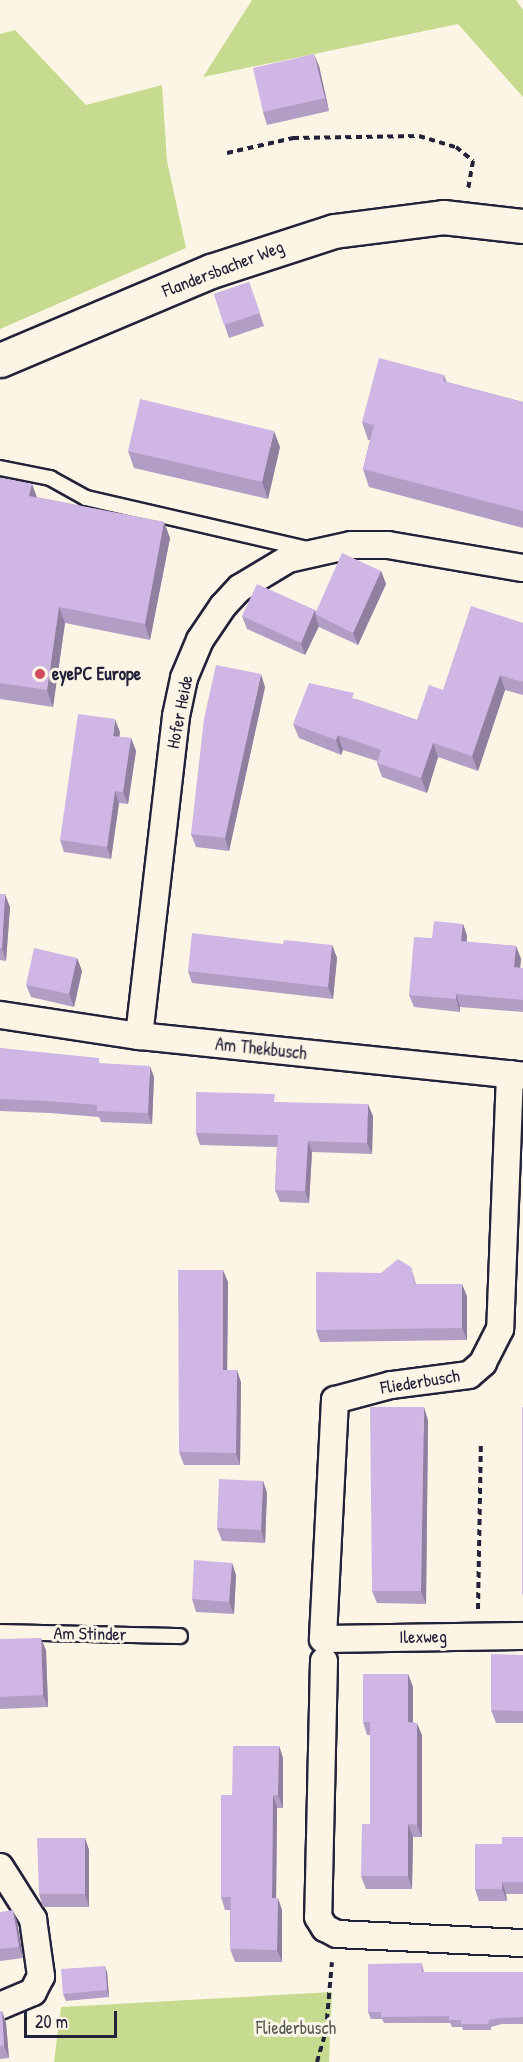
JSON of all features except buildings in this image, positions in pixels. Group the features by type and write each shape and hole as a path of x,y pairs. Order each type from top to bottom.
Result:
{"main road":[{"name":"Flandersbacher Weg","path":"0,360 272,249 354,228 457,217 523,226"}],"street":[{"name":"Hofer Heide","path":"140,1036 175,726 184,678 201,640 240,588 288,559 315,551 351,545 388,545 523,568"},
{"name":"Am Thekbusch","path":"0,1015 140,1036 516,1075"},
{"name":"Fliederbusch","path":"337,1934 325,1928 318,1917 324,1650 336,1400 391,1385 469,1375 483,1363 500,1329 516,1075"},
{"name":"Ilexweg","path":"324,1650 478,1637 523,1636"},
{"path":"0,1867 33,1919 41,1976 33,1992 0,2007"},
{"path":"337,1934 523,1943"}],"lane":[{"path":"0,468 50,478 86,498 315,551"},
{"name":"Am Stinder","path":"0,1632 180,1636"}],"path":[{"path":"227,153 293,138 339,135 428,139 456,147 473,161 471,182 457,217"},
{"path":"478,1637 481,1445"},
{"path":"317,2062 326,2030 337,1934"}],"green space":[{"path":"252,0 516,0 523,10 523,97 458,24 203,77"},
{"path":"15,30 86,105 162,85 167,161 186,248 0,329 0,34"},
{"name":"Fliederbusch","path":"332,1992 329,2062 54,2062 61,2007"}],"place":[{"name":"eyePC Europe","path":"40,674"}]}
